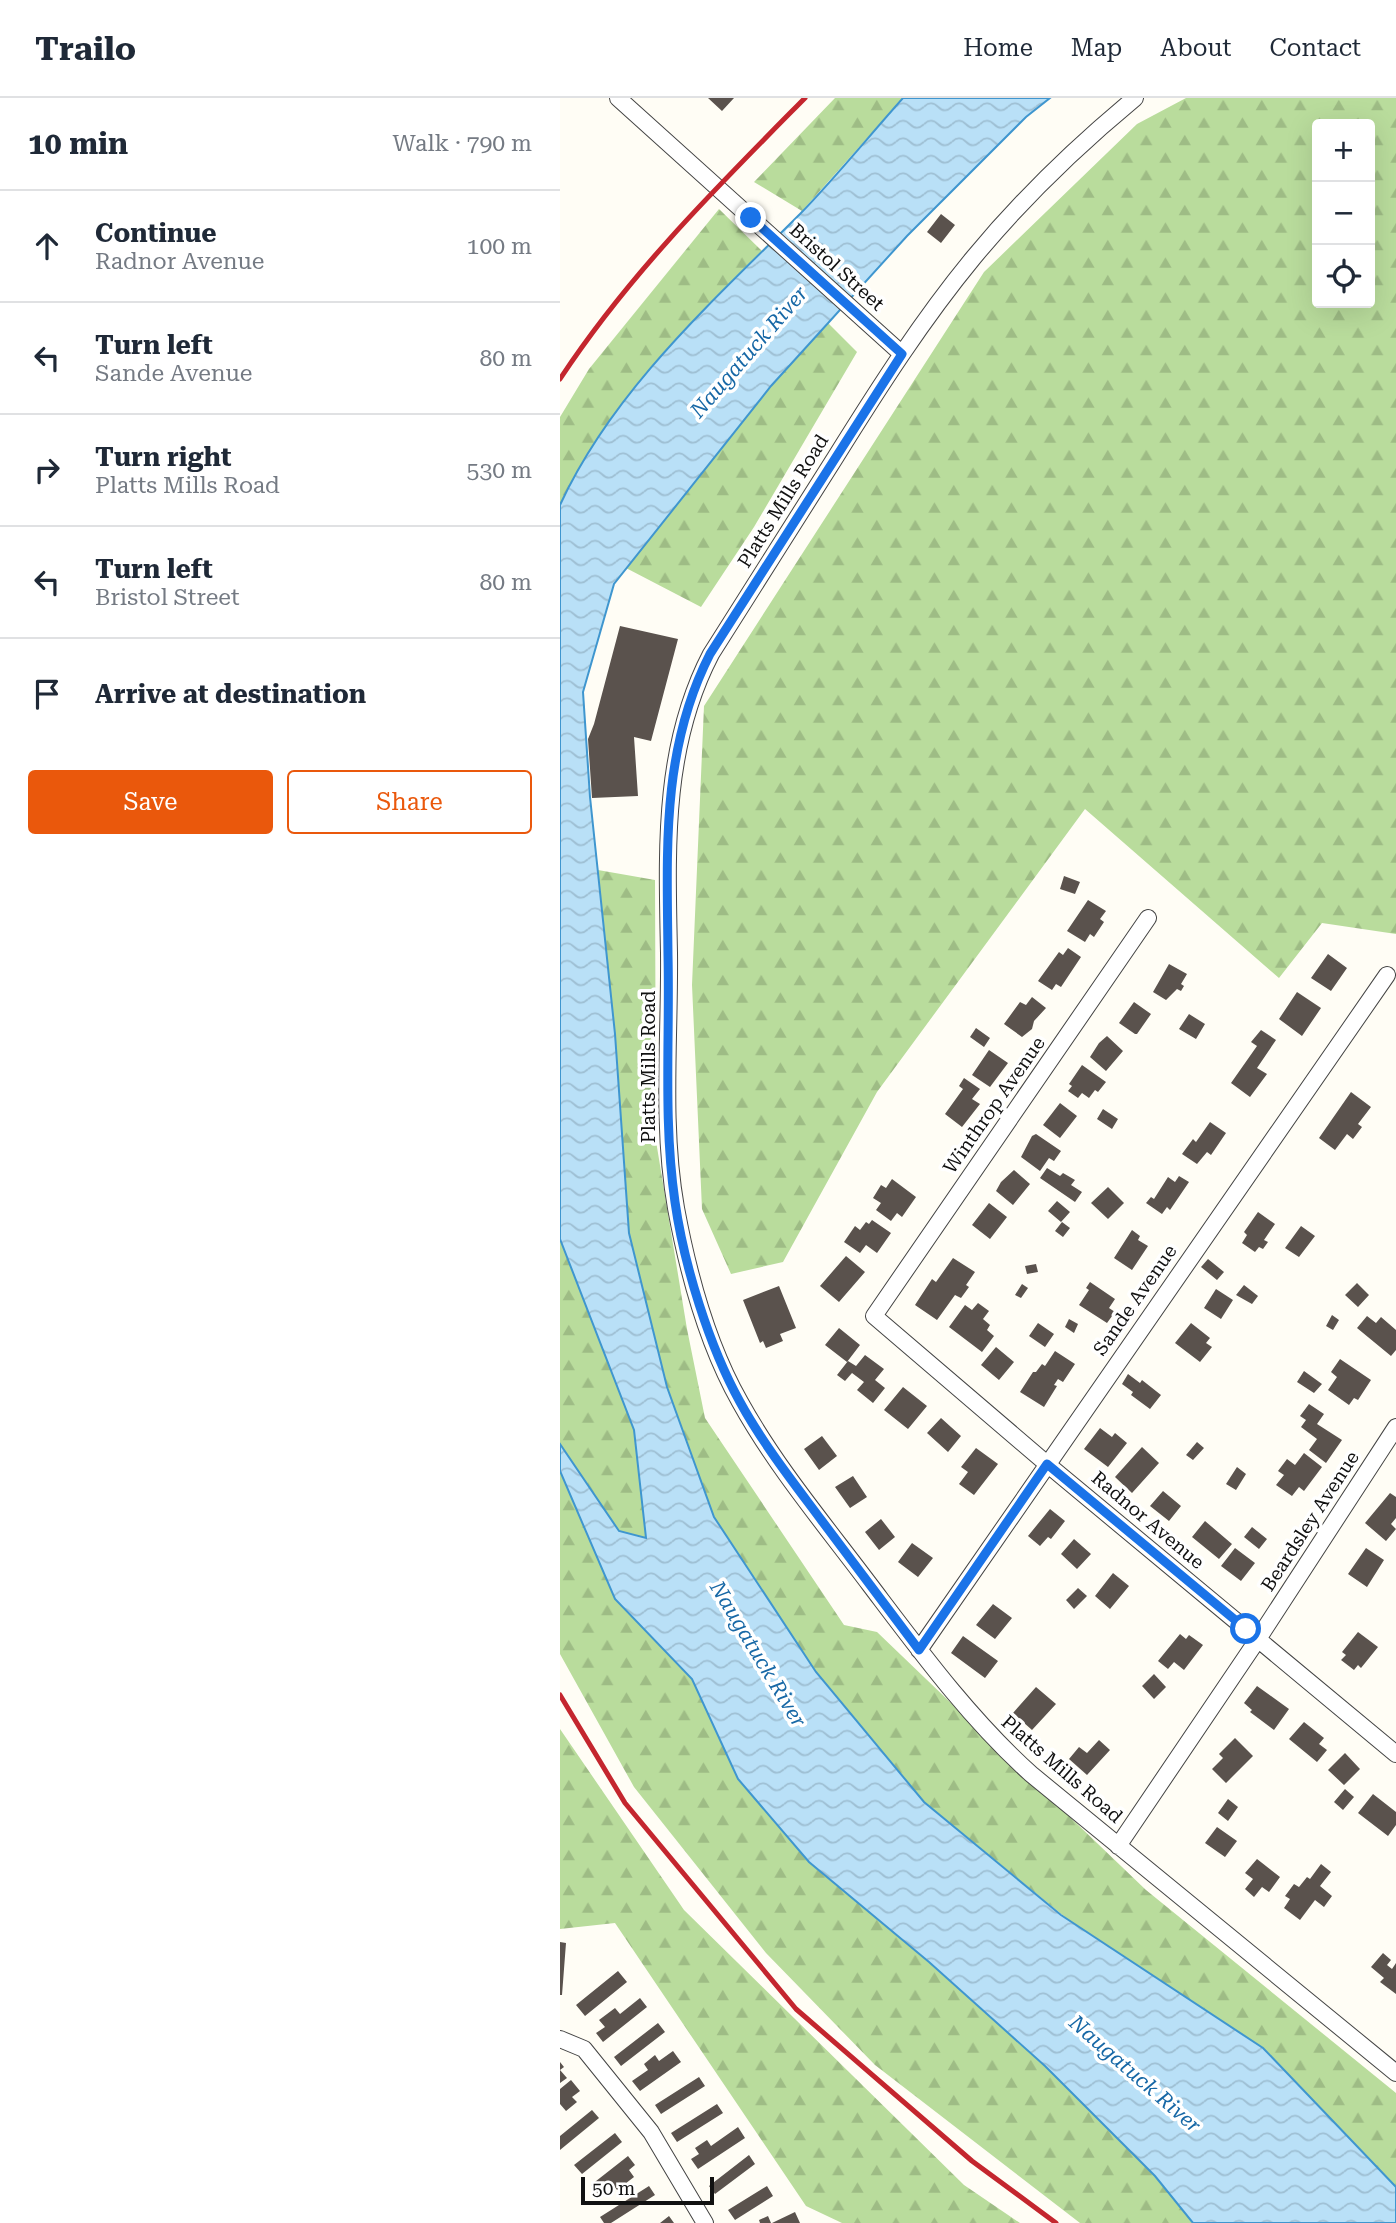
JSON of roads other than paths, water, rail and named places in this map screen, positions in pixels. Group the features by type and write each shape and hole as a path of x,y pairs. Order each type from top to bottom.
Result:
{"street":[{"name":"Bristol Street","path":"618,98 902,354"},
{"name":"Platts Mills Road","path":"1136,98 1074,151 1003,223 949,289 902,354 710,654 689,702 675,759 667,831 667,1102 671,1170 681,1238 726,1374 756,1430 776,1460 919,1650 970,1713 1006,1751 1396,2073"},
{"name":"Winthrop Avenue","path":"874,1316 1148,918"},
{"name":"Sande Avenue","path":"919,1650 1387,975"},
{"name":"Radnor Avenue","path":"874,1316 1047,1464 1396,1754"},
{"name":"Beardsley Avenue","path":"1118,1846 1258,1639 1396,1427"},
{"path":"560,2039 584,2049 651,2132 705,2223"}],"water":[{"name":"Naugatuck River","path":"903,98 1050,98 1026,117 907,236 771,386 614,584 583,692 590,797 615,1034 629,1233 667,1387 714,1517 816,1672 924,1802 1061,1915 1263,2048 1396,2187 1396,2223 1193,2223 1155,2176 1045,2066 929,1962 809,1862 738,1779 692,1679 615,1599 560,1471 560,1444 619,1531 646,1538 634,1430 560,1239 560,505 607,423 667,349 813,200"}],"railway":[{"path":"560,379 615,303 675,232 805,98"},
{"path":"560,1695 625,1803 796,2009 972,2161 1056,2223"}]}
